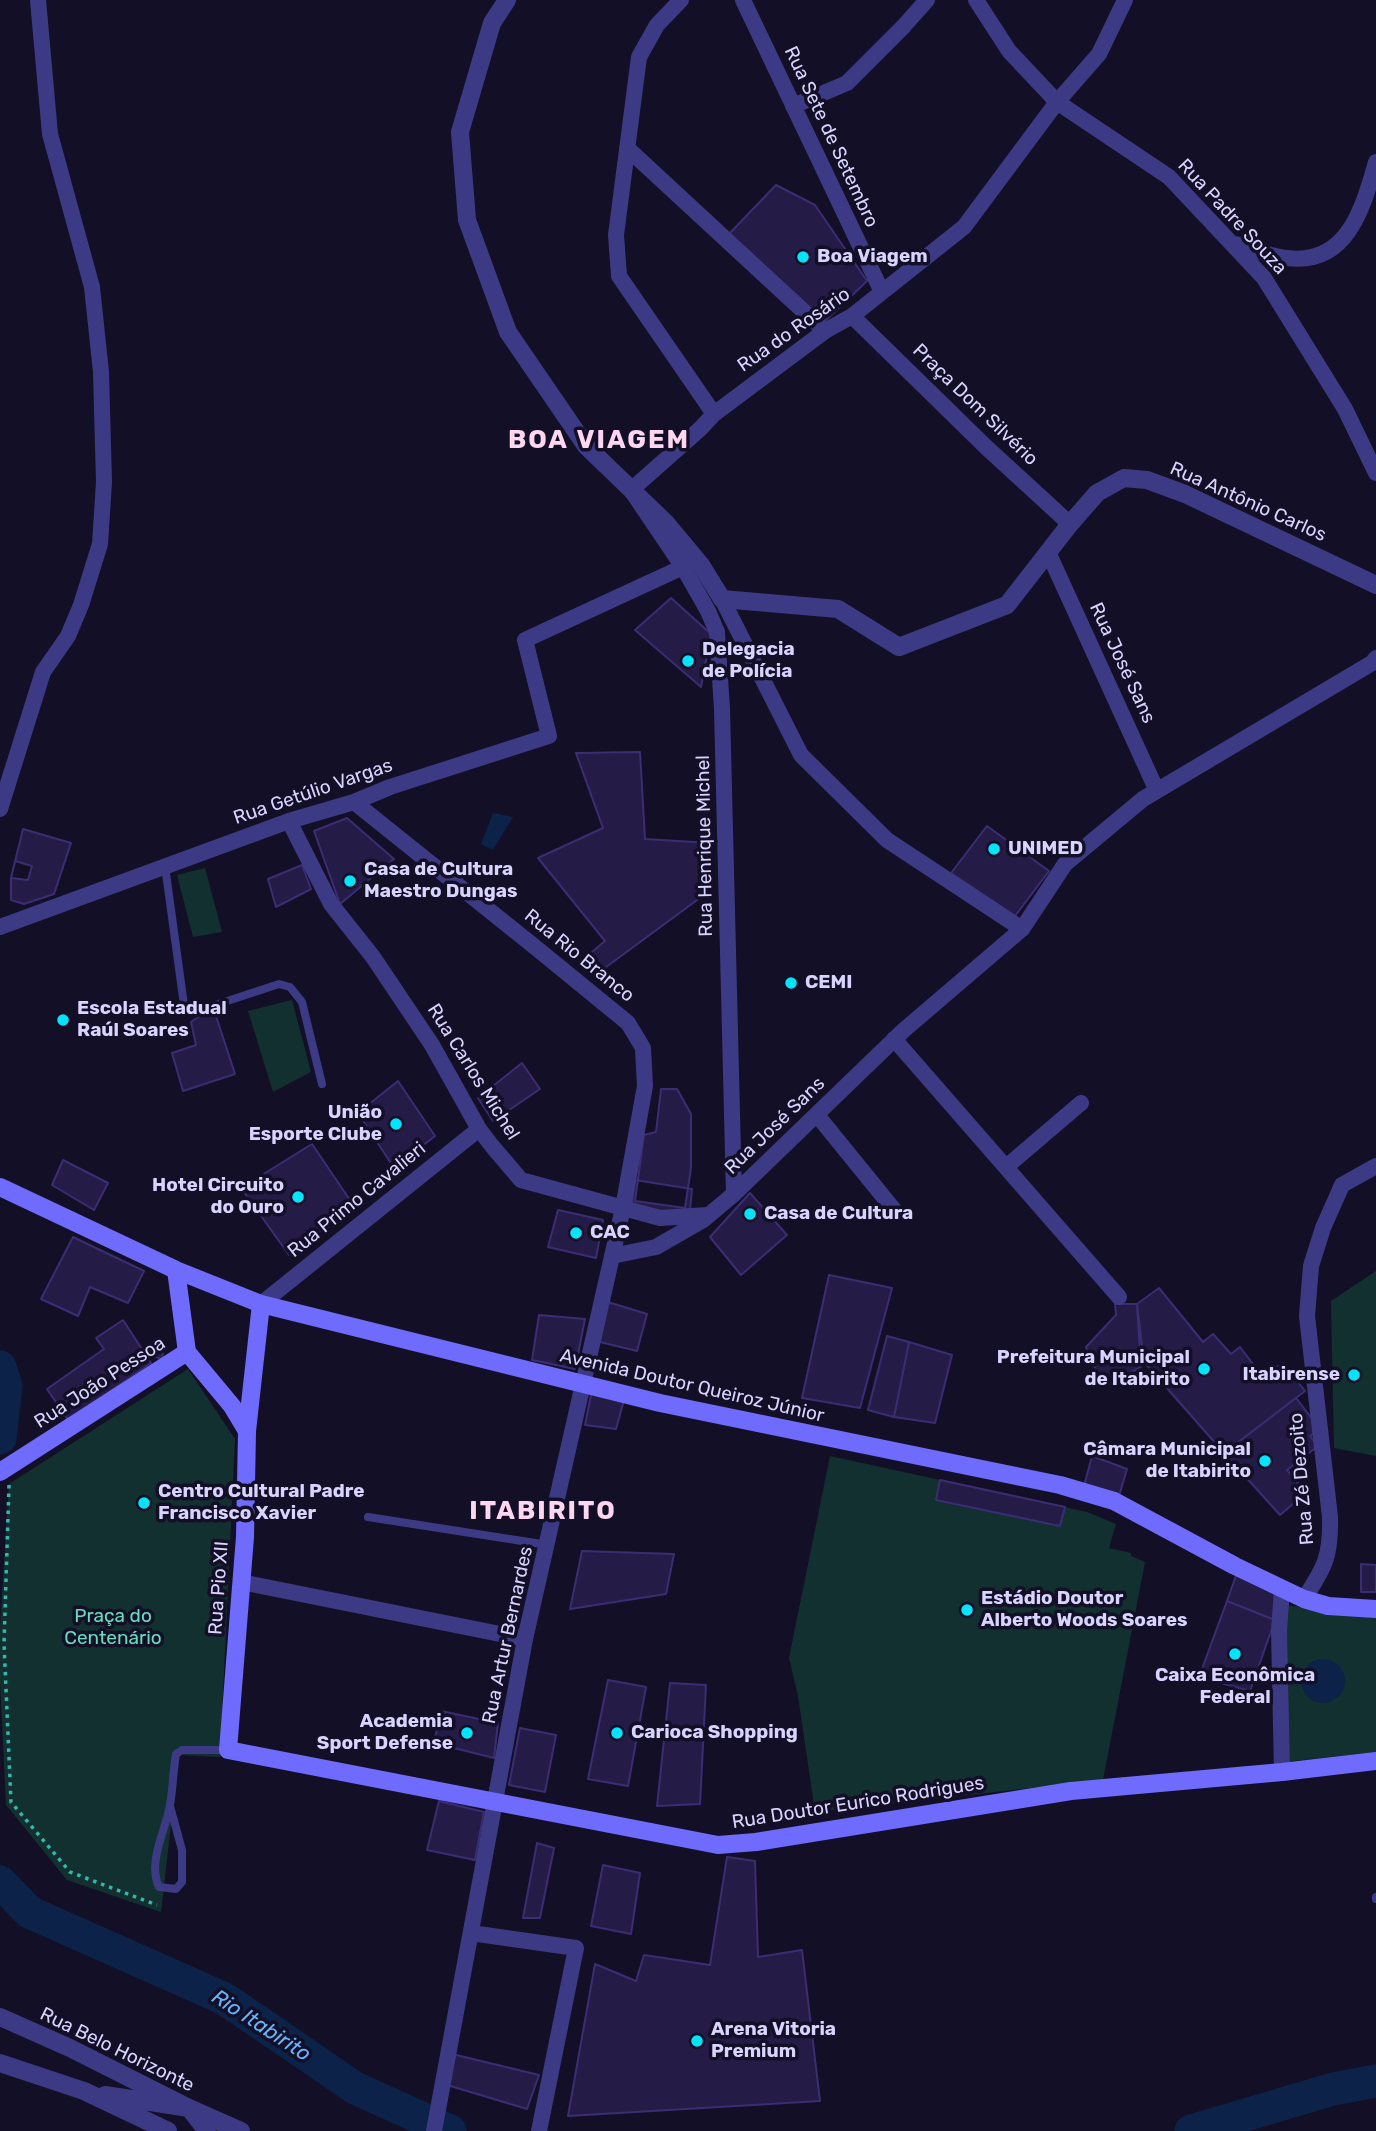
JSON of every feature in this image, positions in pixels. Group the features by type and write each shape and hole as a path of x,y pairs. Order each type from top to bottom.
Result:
{"main road":[{"name":"Avenida Doutor Queiroz Júnior","path":"0,1188 176,1270 261,1304 660,1403 1060,1485 1114,1501 1304,1600 1328,1606 1376,1609"},
{"path":"176,1270 187,1352 232,1406 247,1431"},
{"name":"Rua Pio XII","path":"228,1750 244,1537 247,1431 261,1304"},
{"name":"Rua João Pessoa","path":"5,1469 187,1352"},
{"name":"Rua Doutor Eurico Rodrigues","path":"228,1750 718,1845 756,1842 1071,1791 1282,1772 1376,1760"}],"street":[{"path":"0,809 43,672 68,636 81,605 100,544 104,482 101,372 92,287 50,134 38,0"},
{"path":"507,0 492,23 460,131 467,220 508,332 586,446 666,523 701,565 722,598 801,755 887,840 1022,929"},
{"path":"681,0 657,25 639,57 616,235 619,276 713,414"},
{"name":"Rua Sete de Setembro","path":"743,0 882,292"},
{"path":"793,106 847,83 927,0"},
{"name":"Rua Padre Souza","path":"976,0 1009,51 1056,102 1169,177 1264,278 1345,409 1376,473"},
{"name":"Rua do Rosário","path":"631,491 713,414 825,331 852,316 964,227 1056,102 1099,54 1125,0"},
{"path":"627,148 825,331"},
{"path":"1233,244 1288,258 1319,257 1335,247 1352,227 1367,194 1376,162"},
{"name":"Praça Dom Silvério","path":"852,316 986,447 1070,524"},
{"name":"Rua Antônio Carlos","path":"722,598 838,609 899,647 1007,605 1097,493 1124,478 1147,480 1185,494 1376,585"},
{"name":"Rua Henrique Michel","path":"631,491 683,566 717,632 722,709 734,1194"},
{"name":"Rua José Sans","path":"1048,552 1157,791"},
{"name":"Rua Getúlio Vargas","path":"0,927 289,821 354,803 390,787 549,736 525,640 683,566"},
{"name":"Rua José Sans","path":"734,1194 899,1035 1022,929 1065,863 1143,799 1372,663 1376,658"},
{"name":"Rua Rio Branco","path":"354,803 628,1023 643,1048 645,1086 624,1208"},
{"name":"Rua Carlos Michel","path":"289,821 331,904 373,957 432,1045 479,1129 522,1180 660,1218 710,1215"},
{"path":"899,1035 1006,1167 1119,1297"},
{"path":"1006,1167 1081,1103"},
{"path":"817,1115 895,1211"},
{"name":"Rua Primo Cavalieri","path":"261,1304 479,1129"},
{"name":"Rua Zé Dezoito","path":"1304,1600 1326,1564 1331,1540 1307,1316 1311,1265 1323,1228 1342,1185 1376,1166"},
{"path":"612,1256 656,1247 710,1215 734,1194"},
{"name":"Rua Artur Bernardes","path":"433,2131 526,1639 624,1208"},
{"path":"241,1582 526,1639"},
{"path":"1282,1590 1279,1630 1282,1772"},
{"path":"471,1933 576,1948 539,2131"},
{"name":"Rua Belo Horizonte","path":"0,2017 70,2048 189,2108 207,2131"},
{"path":"0,2063 84,2091 168,2131"},
{"path":"84,2091 189,2108 242,2131"}],"lane":[{"path":"165,866 184,1005 187,1010 194,1012 279,984 290,987 302,1002 322,1084"},
{"path":"368,1517 548,1545"},
{"path":"170,1806 182,1850 182,1882 176,1889 159,1887 155,1878 157,1855 170,1806 176,1754 182,1750 228,1750"}],"path":[{"path":"5,1469 4,1644 11,1802 70,1872 157,1905"}],"green space":[{"path":"205,868 222,932 193,937 177,875"},
{"path":"292,1000 311,1072 273,1092 248,1011"},
{"name":"Itabirense","path":"1376,1271 1376,1456 1334,1448 1331,1301"},
{"name":"Praça do Centenário","path":"188,1369 235,1439 220,1757 179,1755 161,1912 67,1880 6,1805 0,1627 9,1484"},
{"name":"Estádio Doutor Alberto Woods Soares","path":"830,1456 1087,1512 1116,1524 1109,1548 1131,1553 1131,1556 1145,1562 1103,1780 815,1812 798,1696 789,1658"},
{"path":"1285,1605 1376,1617 1376,1752 1284,1762"}],"water":[{"path":"493,813 513,817 493,850 481,844"},
{"path":"1323,1659 1338,1666 1345,1681 1338,1696 1323,1703 1308,1696 1301,1681 1308,1666"}],"building":[{"name":"Boa Viagem","path":"776,185 815,205 867,281 825,321 729,234"},
{"name":"Delegacia de Polícia","path":"671,598 711,634 701,687 635,630"},
{"path":"640,752 645,839 710,843 712,889 598,973 585,958 605,941 538,858 603,828 576,753"},
{"name":"Casa de Cultura Maestro Dungas","path":"347,818 394,859 340,904 314,831"},
{"name":"UNIMED","path":"987,826 1049,871 1015,916 951,873"},
{"path":"23,829 71,843 54,894 24,904 11,900 11,878"},
{"path":"15,861 32,866 28,880 11,878"},
{"path":"302,865 311,889 276,907 268,879"},
{"path":"213,1007 235,1074 183,1091 172,1053 196,1045 191,1022"},
{"path":"522,1063 540,1089 493,1121 478,1098"},
{"name":"União Esporte Clube","path":"398,1081 435,1136 394,1168 358,1113"},
{"path":"661,1089 677,1089 691,1114 691,1168 685,1208 635,1201 644,1135 656,1132"},
{"name":"Hotel Circuito do Ouro","path":"312,1144 354,1206 289,1255 241,1188"},
{"path":"63,1160 108,1183 94,1210 52,1185"},
{"path":"635,1180 692,1189 690,1210 659,1214 632,1204"},
{"name":"Casa de Cultura","path":"750,1193 787,1235 741,1275 710,1237"},
{"name":"CAC","path":"558,1210 603,1220 596,1258 548,1247"},
{"path":"73,1237 144,1271 128,1303 90,1287 78,1316 41,1299"},
{"path":"829,1275 892,1288 860,1408 802,1398"},
{"name":"Prefeitura Municipal de Itabirito","path":"1159,1288 1203,1342 1213,1334 1231,1354 1240,1347 1262,1376 1283,1363 1305,1391 1224,1453 1144,1362 1137,1304"},
{"path":"608,1302 647,1314 637,1351 600,1342"},
{"path":"1115,1304 1137,1304 1141,1367 1103,1387 1086,1347 1116,1315"},
{"path":"539,1315 585,1319 575,1369 532,1360"},
{"path":"123,1320 151,1363 68,1420 47,1389 104,1349 96,1338"},
{"path":"887,1336 909,1342 894,1417 868,1410"},
{"path":"156,1342 164,1343 162,1359 153,1356"},
{"path":"909,1342 952,1355 935,1423 894,1417"},
{"path":"592,1390 624,1400 616,1429 585,1425"},
{"name":"Câmara Municipal de Itabirito","path":"1296,1398 1320,1429 1310,1436 1318,1446 1287,1470 1306,1493 1280,1515 1224,1453"},
{"path":"1092,1456 1127,1469 1119,1496 1084,1486"},
{"path":"940,1480 1065,1507 1060,1526 936,1500"},
{"path":"582,1551 674,1554 666,1594 570,1609"},
{"path":"1361,1564 1376,1565 1376,1592 1361,1592"},
{"path":"1237,1573 1277,1595 1275,1620 1227,1601"},
{"name":"Caixa Econômica Federal","path":"1227,1601 1275,1620 1250,1691 1199,1677"},
{"name":"Carioca Shopping","path":"608,1680 646,1687 628,1786 588,1779"},
{"path":"670,1683 706,1685 700,1804 657,1806"},
{"name":"Academia Sport Defense","path":"441,1711 498,1723 494,1758 434,1743"},
{"path":"520,1728 556,1735 545,1792 509,1785"},
{"path":"439,1801 484,1812 475,1860 427,1850"},
{"path":"537,1843 554,1848 540,1918 523,1918"},
{"name":"Arena Vitoria Premium","path":"727,1857 755,1861 758,1957 802,1950 820,2101 568,2116 595,1964 636,1981 644,1955 710,1965"},
{"path":"603,1865 640,1873 631,1934 591,1926"},
{"path":"452,2054 539,2075 527,2109 447,2085"}],"waterway":[{"name":"Rio Itabirito","path":"0,1367 6,1386 0,1438"},
{"name":"Rio Itabirito","path":"0,1882 29,1912 225,1999 355,2088 450,2131"},
{"name":"Rio Itabirito","path":"1191,2131 1333,2089 1376,2081"}],"place":[{"name":"Boa Viagem","path":"803,257"},
{"name":"Delegacia de Polícia","path":"688,661"},
{"name":"UNIMED","path":"994,849"},
{"name":"Casa de Cultura Maestro Dungas","path":"350,881"},
{"name":"CEMI","path":"791,983"},
{"name":"Escola Estadual Raúl Soares","path":"63,1020"},
{"name":"União Esporte Clube","path":"396,1124"},
{"name":"Hotel Circuito do Ouro","path":"298,1197"},
{"name":"Casa de Cultura","path":"750,1214"},
{"name":"CAC","path":"576,1233"},
{"name":"Prefeitura Municipal de Itabirito","path":"1204,1369"},
{"name":"Itabirense","path":"1354,1375"},
{"name":"Câmara Municipal de Itabirito","path":"1265,1461"},
{"name":"Centro Cultural Padre Francisco Xavier","path":"144,1503"},
{"name":"Estádio Doutor Alberto Woods Soares","path":"967,1610"},
{"name":"Caixa Econômica Federal","path":"1235,1654"},
{"name":"Academia Sport Defense","path":"467,1733"},
{"name":"Carioca Shopping","path":"617,1733"},
{"name":"Arena Vitoria Premium","path":"697,2041"}],"district":[{"name":"BOA VIAGEM","path":"599,440"},
{"name":"ITABIRITO","path":"543,1511"}]}
